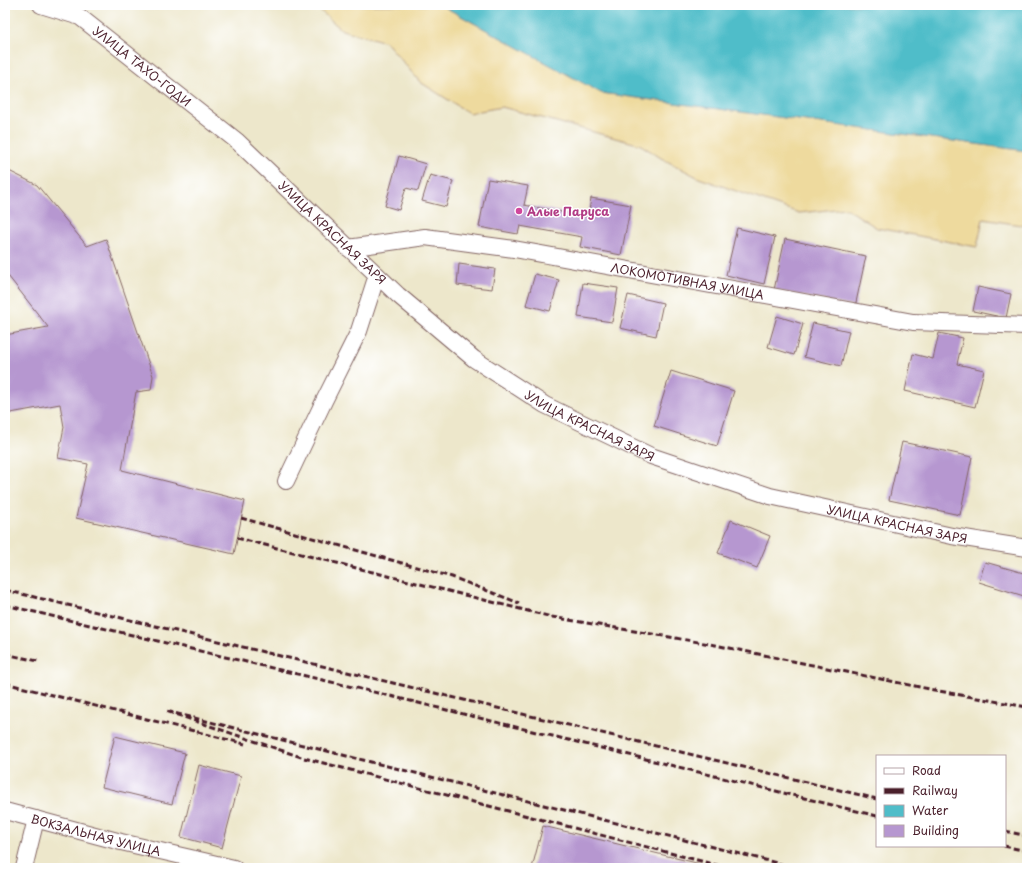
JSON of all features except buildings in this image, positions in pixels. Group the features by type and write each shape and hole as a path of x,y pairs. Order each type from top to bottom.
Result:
{"street":[{"name":"УЛИЦА ТАХО-ГОДИ","path":"41,5 80,17 237,141"},
{"name":"УЛИЦА КРАСНАЯ ЗАРЯ","path":"237,141 398,295 474,359 545,405 651,456 770,496 952,536 1027,548"},
{"name":"ЛОКОМОТИВНАЯ УЛИЦА","path":"348,248 425,237 514,249 913,322 1027,326"},
{"path":"286,481 359,331 377,275"},
{"name":"ВОКЗАЛЬНАЯ УЛИЦА","path":"5,811 121,842 234,868"},
{"path":"24,868 36,819"}],"sand":[{"path":"314,5 441,5 602,93 1027,151 1027,226 983,219 977,247 877,228 846,208 799,213 699,178 661,158 641,145 502,107 469,113 420,82 386,42 342,30"}],"water":[{"path":"441,5 1027,5 1027,151 601,93"}],"railway":[{"path":"241,518 452,577 519,603"},
{"path":"237,538 552,617 710,644 939,691 1027,707"},
{"path":"5,590 876,799"},
{"path":"5,605 382,694 876,816"},
{"path":"5,654 38,661"},
{"path":"5,683 245,744"},
{"path":"728,868 304,758 166,711 797,868"},
{"path":"1006,831 1027,836"},
{"path":"1006,846 1027,851"}],"place":[{"name":"Алые Паруса","path":"519,211"}]}
